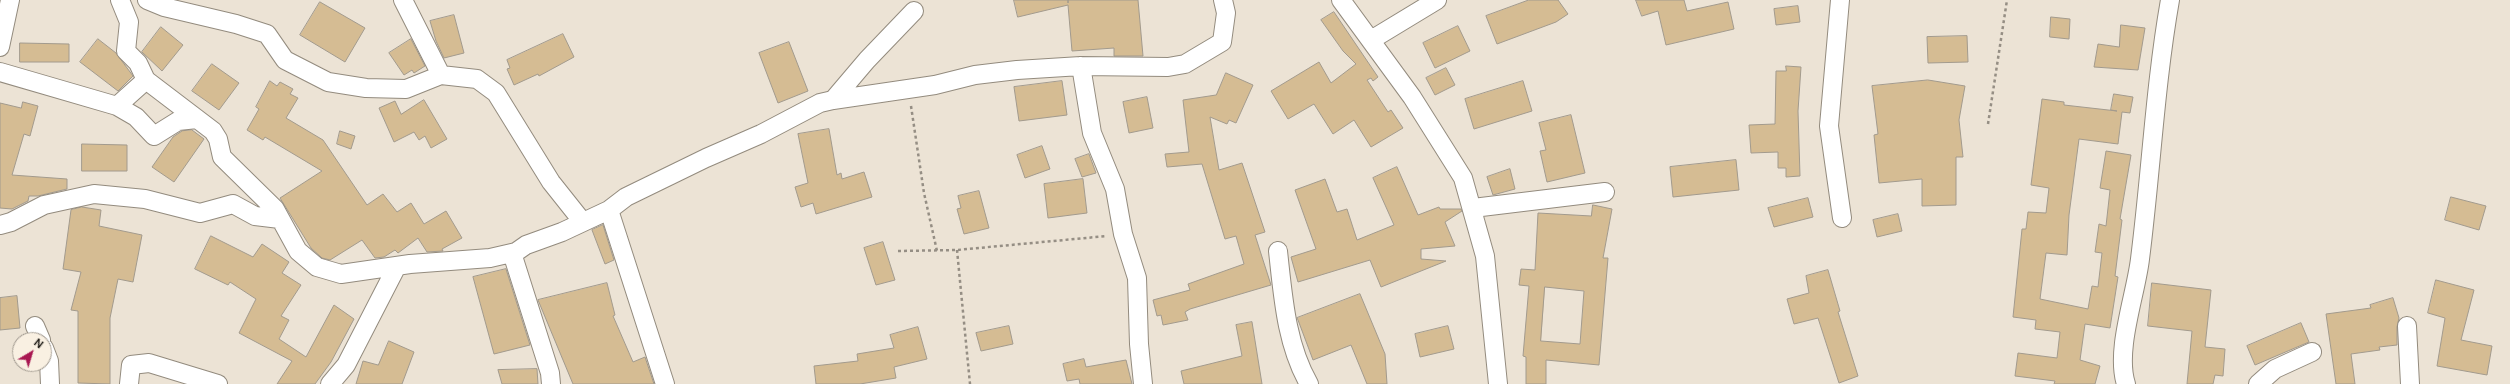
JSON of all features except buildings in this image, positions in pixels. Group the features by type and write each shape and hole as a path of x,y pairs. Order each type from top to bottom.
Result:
{"street":[{"path":"0,47 10,0"},
{"path":"120,0 129,22 126,51 138,63 146,80 213,131 218,139 222,157 260,193 280,219 298,251 322,269 341,274 397,266 490,258 512,253 526,245 562,232 582,221 609,210 626,197 695,163 761,134 820,103 908,89 975,74 1081,66 1168,67 1185,64 1222,42 1226,13 1223,0"},
{"path":"147,0 164,7 236,24 268,34 285,60 328,82 366,88 406,89 441,75 477,78 496,93 551,182 582,221"},
{"path":"403,0 441,75"},
{"path":"1341,0 1412,97 1463,178 1473,208 1485,256 1498,384"},
{"path":"1371,40 1437,0"},
{"path":"1840,0 1829,126 1842,218"},
{"path":"2126,384 2123,362 2126,332 2140,260 2150,160 2170,0"},
{"path":"833,100 915,4"},
{"path":"1081,66 1092,133 1115,189 1123,234 1137,278 1138,344 1143,384"},
{"path":"0,72 117,106 136,117 154,136 178,121 197,119"},
{"path":"117,106 146,80"},
{"path":"1473,208 1605,192"},
{"path":"0,224 12,222 44,206 94,194 145,199 200,213 233,204 255,216 280,219"},
{"path":"609,210 666,384"},
{"path":"1278,251 1285,310 1298,364 1309,384"},
{"path":"512,253 550,373 551,384"},
{"path":"330,384 346,366 397,266"},
{"path":"2407,326 2410,384"},
{"path":"2258,384 2275,369 2312,352"},
{"path":"129,384 131,365 149,363 218,384"},
{"path":"49,372 50,384"}],"path":[{"path":"1988,124 2007,0"},
{"path":"908,89 924,193 938,251"},
{"path":"898,251 957,250 1123,234"},
{"path":"957,250 970,384"}]}
